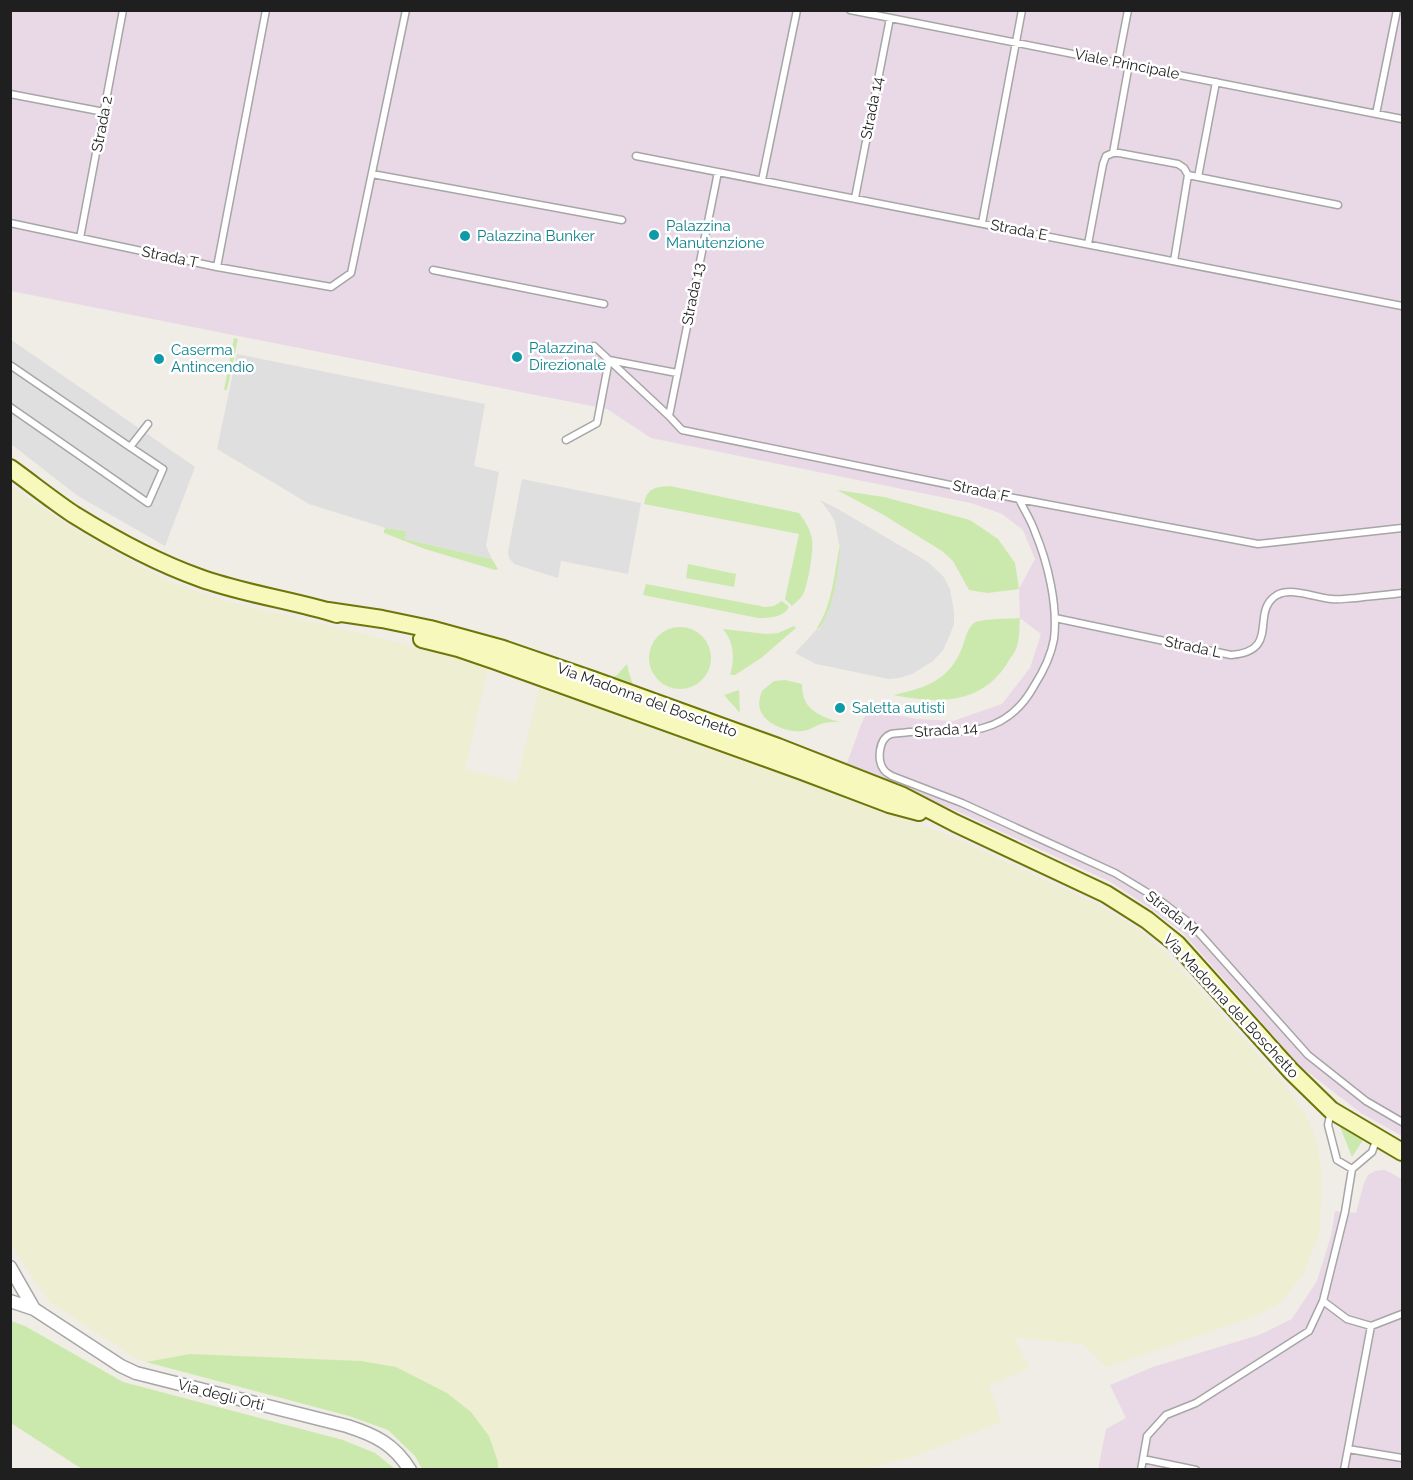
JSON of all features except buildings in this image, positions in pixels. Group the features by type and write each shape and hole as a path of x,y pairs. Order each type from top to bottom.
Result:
{"main road":[{"name":"Via Madonna del Boschetto","path":"10,468 73,513 138,552 176,569 236,589 328,611 496,661 889,804 955,823 1106,894 1147,920 1177,944 1291,1071 1331,1110 1402,1152"}],"street":[{"name":"Via degli Orti","path":"10,1267 34,1309"},
{"name":"Via degli Orti","path":"10,1301 34,1309 135,1373 365,1432 396,1450 410,1470"}],"lane":[{"name":"Strada 2","path":"81,238 123,10"},
{"path":"218,267 266,10"},
{"path":"406,10 372,174 622,220"},
{"path":"762,180 797,10"},
{"name":"Viale Principale","path":"850,10 1402,119"},
{"path":"982,223 1022,10"},
{"path":"1118,62 1128,10"},
{"path":"1376,114 1396,10"},
{"name":"Strada 14","path":"855,198 890,18"},
{"path":"1113,153 1129,64"},
{"path":"1198,177 1216,82"},
{"path":"10,94 104,112"},
{"path":"1088,244 1104,159 1109,154 1178,164 1188,175 1173,261"},
{"name":"Strada E","path":"636,156 1402,306"},
{"name":"Strada 13","path":"669,416 718,172"},
{"name":"Strada T","path":"10,223 218,267 331,287 351,273 372,174"},
{"path":"1188,175 1338,205"},
{"path":"433,270 604,304"},
{"name":"Strada F","path":"594,346 682,430 1019,499 1258,544 1402,528"},
{"path":"566,440 597,423 609,360 677,373"},
{"path":"10,365 163,469 148,503 10,407"},
{"path":"130,447 148,424"},
{"name":"Strada 14","path":"892,776 884,770 880,759 880,750 885,738 891,734 982,728 1010,716 1028,697 1044,670 1053,641 1055,618 1044,555 1019,499"},
{"name":"Strada L","path":"1055,618 1231,655 1252,650 1258,644 1262,636 1265,611 1278,595 1304,593 1336,600 1402,593"},
{"name":"Strada M","path":"892,776 962,803 1115,873 1158,899 1191,924 1308,1055 1366,1101 1402,1122"},
{"path":"1331,1110 1328,1125 1337,1160 1352,1169"},
{"path":"1141,1470 1147,1436 1166,1415 1196,1402 1309,1331 1323,1301 1345,1212 1352,1169 1372,1152 1377,1138"},
{"path":"1323,1301 1347,1319 1371,1326 1402,1314"},
{"path":"1344,1470 1371,1326"},
{"path":"1348,1449 1402,1458"},
{"path":"1143,1459 1196,1470"}],"shaded area":[{"path":"10,11 1402,11 1402,1136 1361,1113 1300,1066 1184,934 1111,882 959,812 846,766 868,709 917,719 953,721 1002,704 1030,668 1041,634 1020,618 1019,589 1035,559 1023,530 1002,514 971,503 651,438 607,409 11,291"},
{"path":"10,339 195,467 165,546 78,496 11,444"},
{"path":"237,354 485,404 474,466 499,472 486,546 492,559 405,539 406,531 386,528 309,504 217,449"},
{"path":"522,479 641,503 628,574 561,561 558,578 514,564 508,552"},
{"path":"820,500 928,562 943,576 950,589 954,624 949,637 943,650 933,661 912,674 889,679 816,664 795,653 822,625 836,584 841,545 839,545 835,522"},
{"path":"1385,1170 1402,1179 1402,1469 1098,1470 1106,1429 1126,1418 1110,1385 1153,1367 1259,1335 1292,1319 1317,1281 1331,1236 1335,1211 1356,1213 1368,1175 1375,1171"}],"green space":[{"path":"234,338 238,339 227,390 224,390"},
{"path":"10,486 63,522 130,561 166,580 197,592 233,603 458,657 488,667 465,769 517,782 540,685 950,836 1100,906 1141,931 1169,956 1283,1083 1305,1113 1317,1143 1322,1177 1319,1233 1304,1273 1280,1303 1253,1317 1107,1367 1082,1344 1014,1337 1029,1368 989,1385 1001,1422 913,1457 867,1469 498,1469 498,1462 190,1354 146,1362 129,1354 50,1302 11,1244"},
{"path":"670,486 799,513 809,528 812,544 808,577 801,597 792,606 785,599 799,534 644,504 652,489"},
{"path":"837,490 884,497 970,520 998,539 1015,563 1019,589 987,593 969,590 953,561 942,551 882,514"},
{"path":"386,528 407,531 405,539 492,559 498,569 425,549 384,533"},
{"path":"840,545 832,603 823,624 817,630 830,598"},
{"path":"688,564 736,574 734,587 686,578"},
{"path":"646,584 765,607 774,606 782,601 789,607 779,615 758,618 643,595"},
{"path":"1020,618 1016,650 997,676 985,687 972,694 942,700 893,695 925,686 943,676 957,659 968,631 974,623 989,619"},
{"path":"794,626 796,628 761,658 735,675 730,675 733,663 732,651 727,634 723,629 766,634 778,633"},
{"path":"674,627 686,627 702,636 709,646 711,658 709,670 702,680 686,689 674,689 663,684 654,675 649,664 649,652 654,641 663,632"},
{"path":"627,664 629,673 633,685 611,678"},
{"path":"785,680 802,684 805,700 812,710 839,722 825,723 797,731 784,729 766,719 759,707 762,691 774,681"},
{"path":"739,690 740,713 724,695"},
{"path":"1339,1124 1363,1140 1352,1157"},
{"path":"11,1321 25,1326 123,1382 343,1440 375,1453 395,1469 82,1469 11,1423"},
{"path":"190,1354 361,1361 396,1367 447,1393 471,1412 489,1436 498,1462 498,1469 422,1469 415,1456 388,1430 349,1416 146,1362"}],"place":[{"name":"Palazzina Manutenzione","path":"654,235"},
{"name":"Palazzina Bunker","path":"465,236"},
{"name":"Palazzina Direzionale","path":"517,357"},
{"name":"Caserma Antincendio","path":"159,359"},
{"name":"Saletta autisti","path":"840,708"}]}
